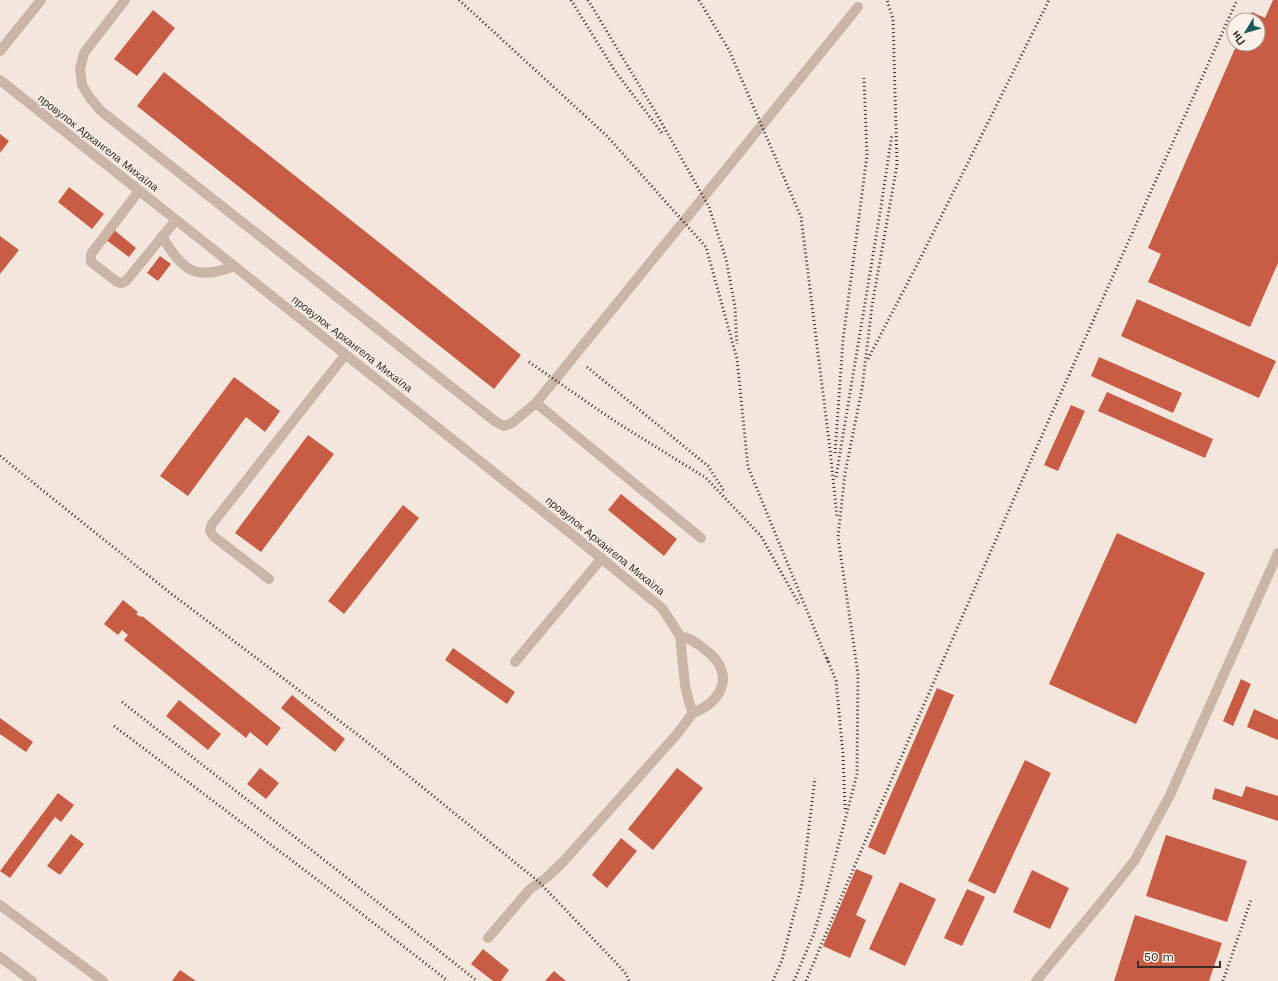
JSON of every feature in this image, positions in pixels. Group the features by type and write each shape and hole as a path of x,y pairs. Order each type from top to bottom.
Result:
{"street":[{"path":"0,51 41,0"},
{"path":"125,0 84,54 80,69 82,85 90,98 101,111 496,422 504,426 512,423 536,403 858,7"},
{"name":"провулок Архангела Михаїла","path":"0,80 602,558 662,608 680,636 685,685 693,713"},
{"path":"139,191 91,254 91,262 116,281 121,283 126,281 176,220"},
{"path":"162,236 183,265 193,271 205,274 219,272 234,266"},
{"path":"269,579 213,536 210,530 212,524 345,354"},
{"path":"536,403 701,538"},
{"path":"1036,981 1135,860 1170,795 1278,553"},
{"path":"515,662 602,558"},
{"path":"488,938 530,889 546,878 563,862 677,734 693,713 701,710 721,691 723,679 720,667 714,658 693,640 680,636"},
{"path":"0,905 103,981"},
{"path":"0,957 32,981"}],"building":[{"path":"1273,0 1278,0 1278,263 1250,327 1148,282 1161,254 1148,248 1234,52 1266,52 1266,16"},
{"path":"153,10 175,28 137,76 114,59"},
{"path":"164,72 521,355 494,389 137,106"},
{"path":"0,134 9,141 0,153"},
{"path":"69,187 104,214 92,229 58,202"},
{"path":"113,229 136,248 129,257 105,239"},
{"path":"0,236 19,250 0,274"},
{"path":"160,256 171,264 158,281 147,273"},
{"path":"1137,299 1276,361 1259,398 1121,336"},
{"path":"1099,357 1182,393 1173,413 1091,376"},
{"path":"234,377 280,411 265,432 246,417 188,496 160,476"},
{"path":"1107,392 1213,439 1205,458 1098,411"},
{"path":"1071,405 1085,411 1058,471 1044,465"},
{"path":"308,435 334,454 261,552 235,533"},
{"path":"621,494 677,539 664,556 608,510"},
{"path":"403,505 419,518 344,614 328,601"},
{"path":"1117,533 1205,573 1136,724 1049,684"},
{"path":"123,600 138,612 136,614 141,617 142,616 281,728 267,746 250,732 246,738 124,640 128,635 122,630 118,635 104,624"},
{"path":"453,648 515,692 507,704 445,660"},
{"path":"1241,679 1251,684 1233,726 1223,721"},
{"path":"937,688 954,695 885,855 868,847"},
{"path":"292,695 345,739 335,752 281,708"},
{"path":"179,700 221,734 208,750 166,716"},
{"path":"1254,709 1278,720 1278,740 1247,727"},
{"path":"0,718 33,742 26,752 0,734"},
{"path":"1025,760 1051,773 995,894 968,881"},
{"path":"260,768 279,783 266,799 247,784"},
{"path":"677,768 703,788 653,850 628,829"},
{"path":"1246,786 1278,796 1278,821 1212,799 1215,788 1242,797"},
{"path":"58,793 74,805 61,822 55,817 10,878 0,871"},
{"path":"71,834 84,844 60,875 47,866"},
{"path":"1166,835 1247,861 1227,922 1146,896"},
{"path":"621,838 637,851 607,888 592,875"},
{"path":"856,869 873,876 856,915 866,920 850,958 823,946"},
{"path":"1032,870 1069,888 1050,929 1013,912"},
{"path":"900,882 936,899 905,966 869,949"},
{"path":"967,889 985,897 962,946 944,938"},
{"path":"1135,915 1222,943 1209,981 1114,981"},
{"path":"483,949 509,970 501,981 493,981 471,964"},
{"path":"180,970 196,981 172,981"},
{"path":"554,971 566,981 545,981"}],"railway":[{"path":"459,0 607,136 706,247 737,359 748,467 828,662"},
{"path":"571,0 615,71 662,133"},
{"path":"588,0 656,113 709,207 726,259 735,307 737,344"},
{"path":"699,0 729,50 801,217 837,517"},
{"path":"794,981 814,933 857,774 858,674 838,537 845,473 862,389 872,306 897,165 893,19 887,0"},
{"path":"868,359 918,263 1049,0"},
{"path":"806,981 964,612 1237,0"},
{"path":"835,453 843,340 867,155 864,78"},
{"path":"836,477 892,134"},
{"path":"529,362 616,422 706,478 761,536 800,606"},
{"path":"587,367 708,466 724,491"},
{"path":"0,456 169,592 362,738 539,882 619,966 626,974 629,981"},
{"path":"827,658 836,681 843,754 845,809"},
{"path":"122,702 477,981"},
{"path":"114,726 344,900 448,981"},
{"path":"773,981 782,960 802,884 815,778"},
{"path":"1223,981 1251,900"}]}
